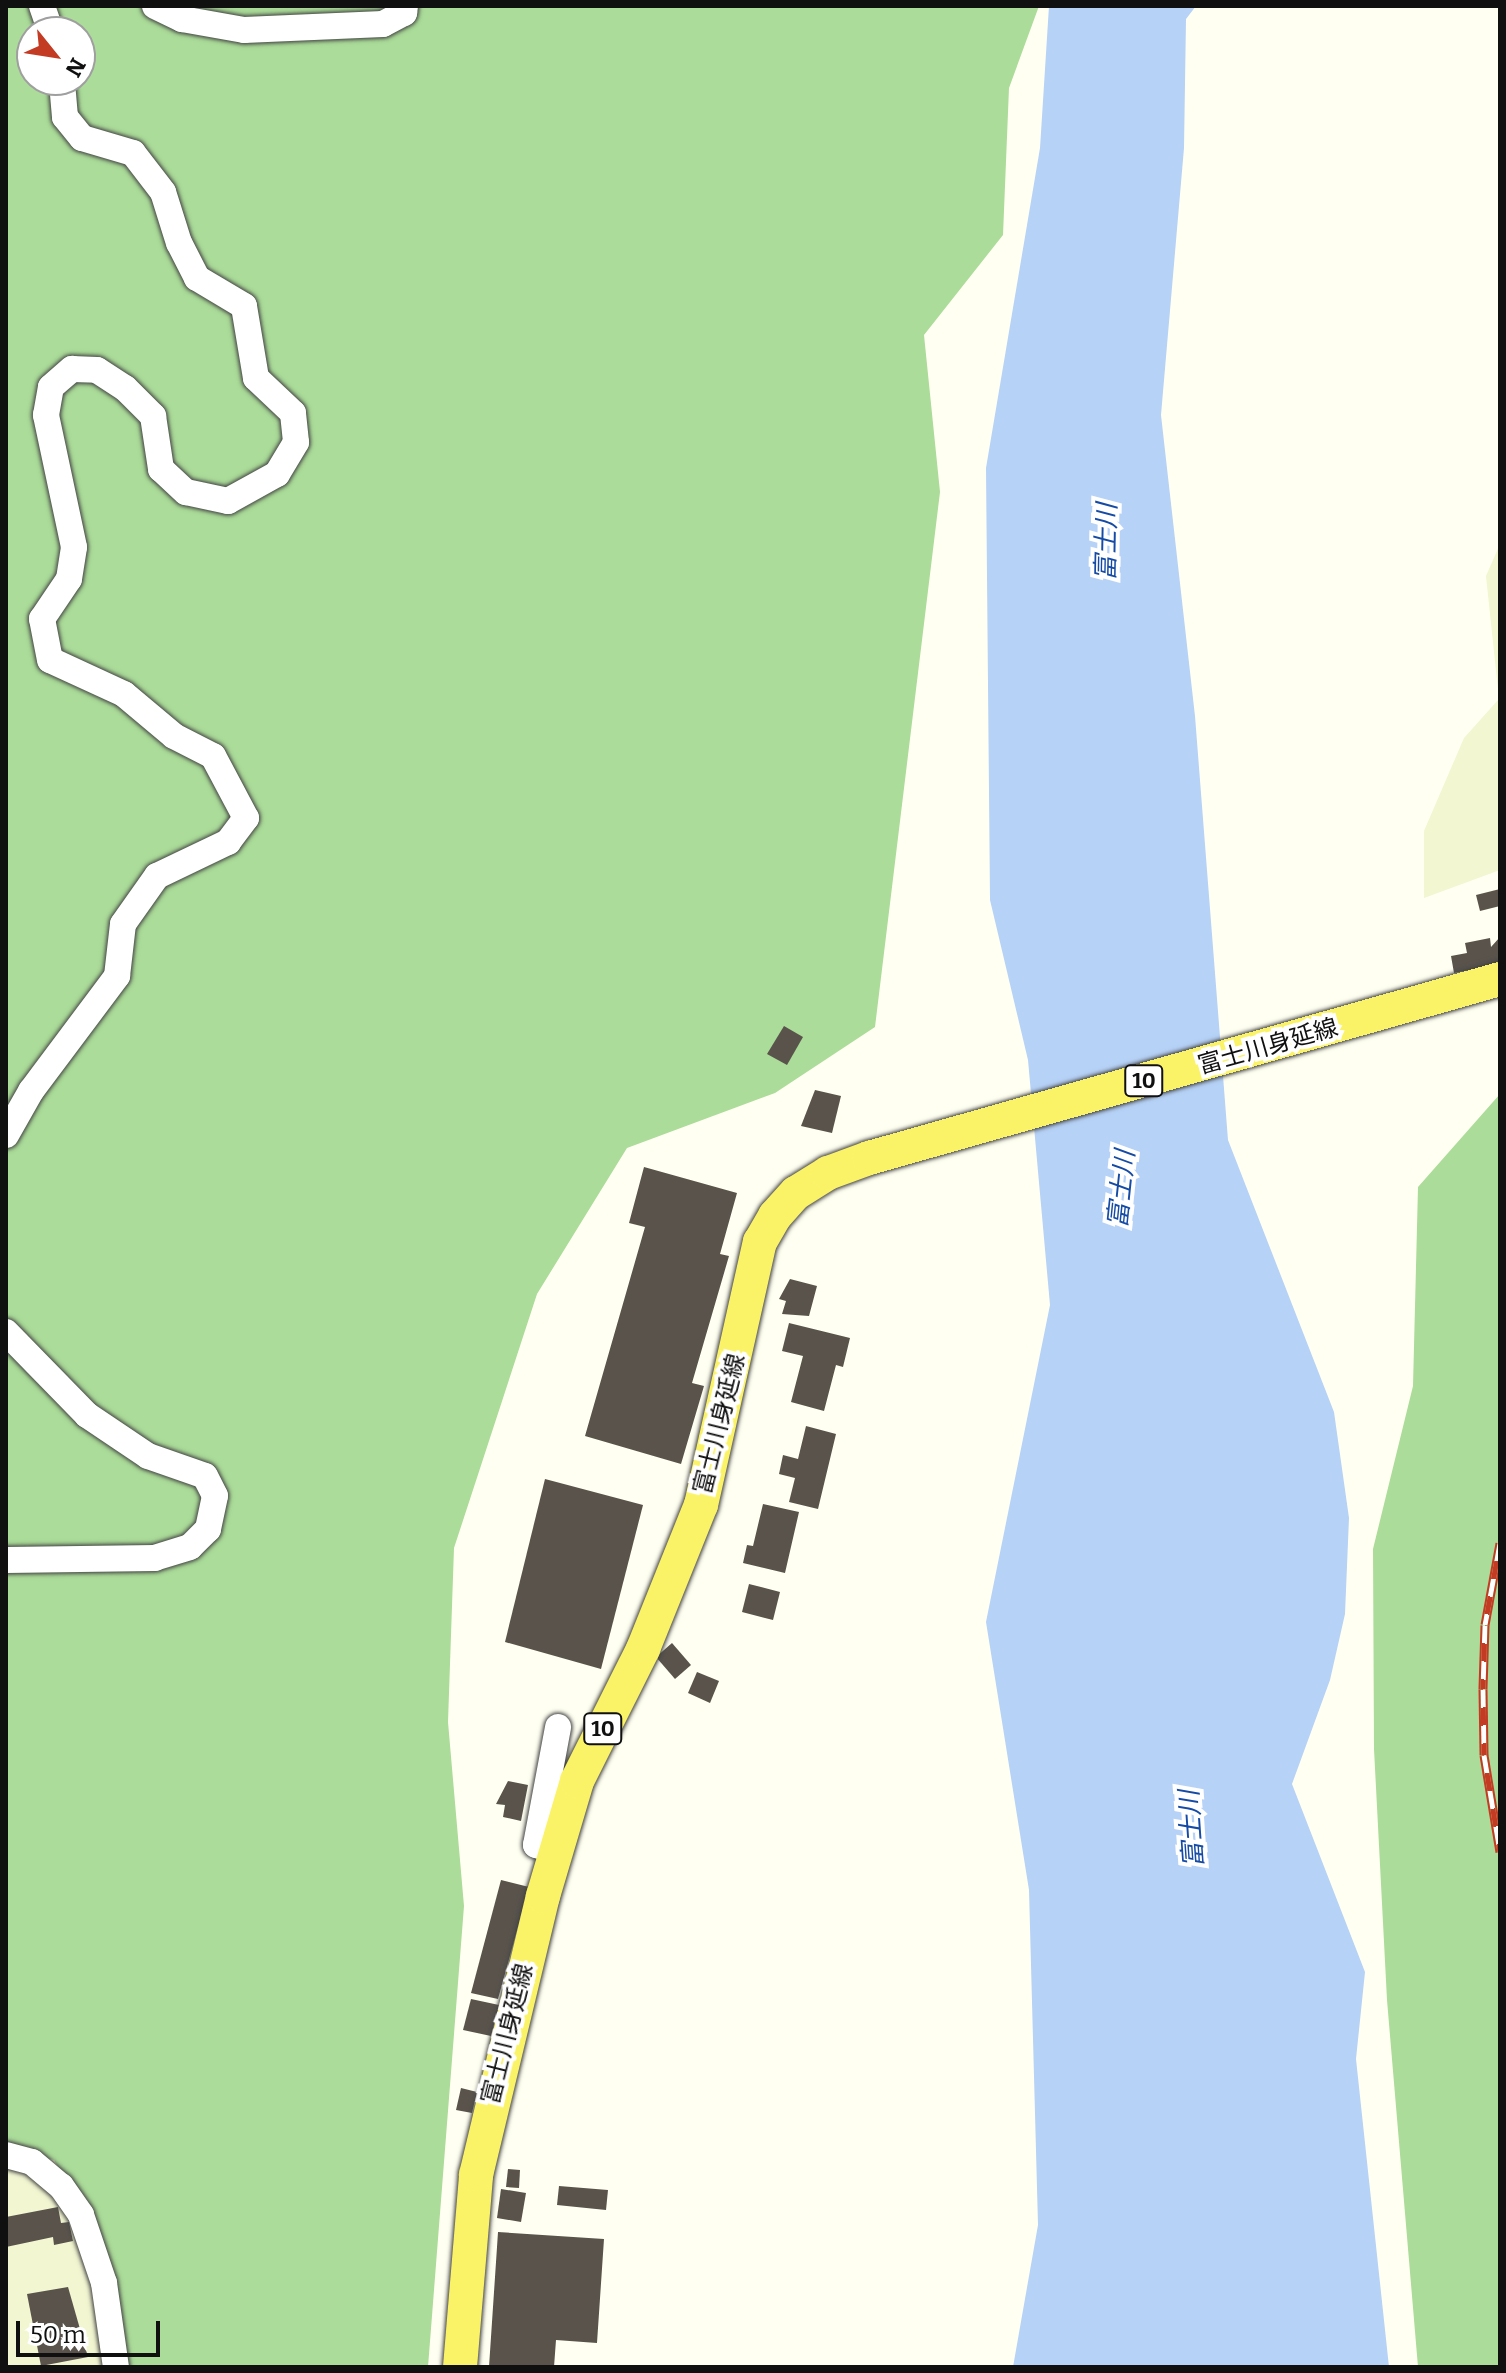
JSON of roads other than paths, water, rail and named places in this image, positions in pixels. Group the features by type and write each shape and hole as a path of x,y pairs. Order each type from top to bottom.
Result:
{"main road":[{"name":"富士川身延線","path":"460,2367 476,2175 555,1851 577,1781 643,1649 701,1505 760,1242 796,1193 828,1173 869,1158 1418,1005 1500,979"}],"street":[{"path":"155,6 182,19 257,30 383,24 404,13 405,6"},
{"path":"6,1135 31,1091 117,976 123,924 157,876 228,842 246,818 213,756 174,736 124,694 50,660 42,619 69,579 74,547 46,415 51,387 72,369 97,370 125,388 153,416 161,469 186,492 228,501 277,474 296,442 293,413 256,378 244,306 197,278 179,243 163,192 133,153 82,138 65,117 63,96"},
{"path":"6,1332 87,1415 148,1456 205,1476 215,1496 208,1529 190,1547 155,1558 6,1560"},
{"path":"555,1851 536,1845 558,1727"},
{"path":"6,2155 32,2162 61,2186 81,2215 104,2283 116,2367"}],"water":[{"name":"富士川","path":"1049,6 1196,6 1186,19 1184,148 1161,415 1195,716 1228,1140 1334,1412 1349,1518 1345,1614 1330,1680 1292,1784 1365,1972 1356,2059 1389,2367 1013,2367 1038,2225 1029,1890 986,1622 1050,1305 1028,1060 990,900 986,468 1040,148"}],"railway":[{"path":"1500,1543 1485,1625 1483,1689 1484,1755 1500,1852"}]}
